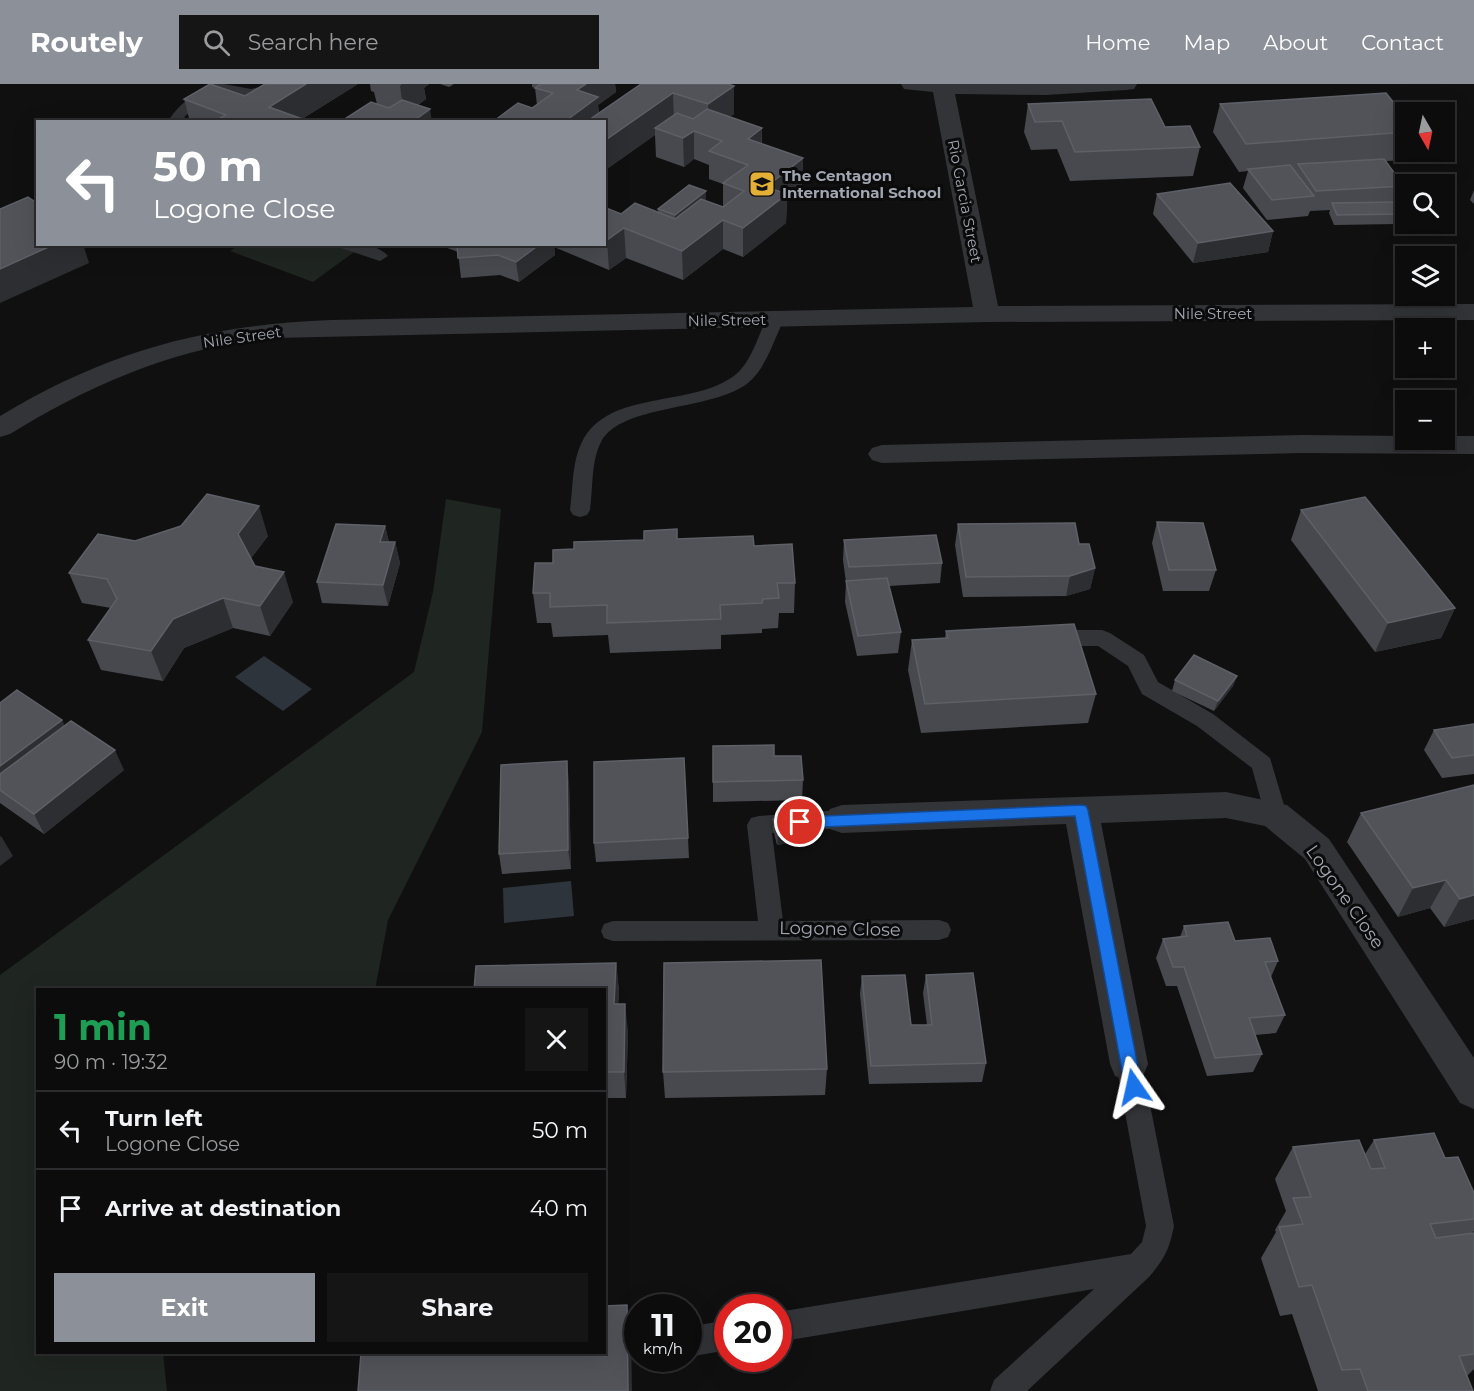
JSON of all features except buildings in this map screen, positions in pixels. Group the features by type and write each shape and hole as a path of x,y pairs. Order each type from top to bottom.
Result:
{"street":[{"path":"912,84 943,87 1027,88 1126,84"},
{"name":"Rio Garcia Street","path":"943,87 987,314"},
{"name":"Nile Street","path":"0,428 36,405 108,372 184,346 256,332 331,328 987,314 1474,312"},
{"path":"882,454 1290,444 1474,445"},
{"name":"Logone Close","path":"842,819 1226,805 1275,814 1317,849 1474,1091"},
{"path":"1081,810 1129,1064"}],"lane":[{"path":"176,120 179,114 217,86 241,95 270,92 283,84"},
{"path":"352,246 380,256"},
{"path":"580,510 591,440 603,427 622,415 722,389 740,381 749,370 775,319"},
{"path":"1052,638 1102,638 1136,661 1149,688 1205,720 1262,764 1275,814"},
{"name":"Logone Close","path":"842,819 759,825 772,931 939,930"},
{"path":"613,932 772,931"},
{"path":"1005,1391 1139,1267 1155,1249 1160,1226 1129,1064"},
{"path":"792,1325 1139,1267"}],"shaded area":[{"path":"237,246 344,246 357,250 313,282 230,251"},
{"path":"446,499 501,509 482,732 388,920 375,988 36,988 36,1354 163,1354 167,1391 0,1391 0,975 414,672 433,592"},
{"path":"264,656 312,689 283,711 235,677"},
{"path":"571,881 574,916 504,923 503,888"}],"place":[{"name":"The Centagon International School","path":"762,184"}],"route":[{"path":"800,822 1081,810 1134,1087"}]}
